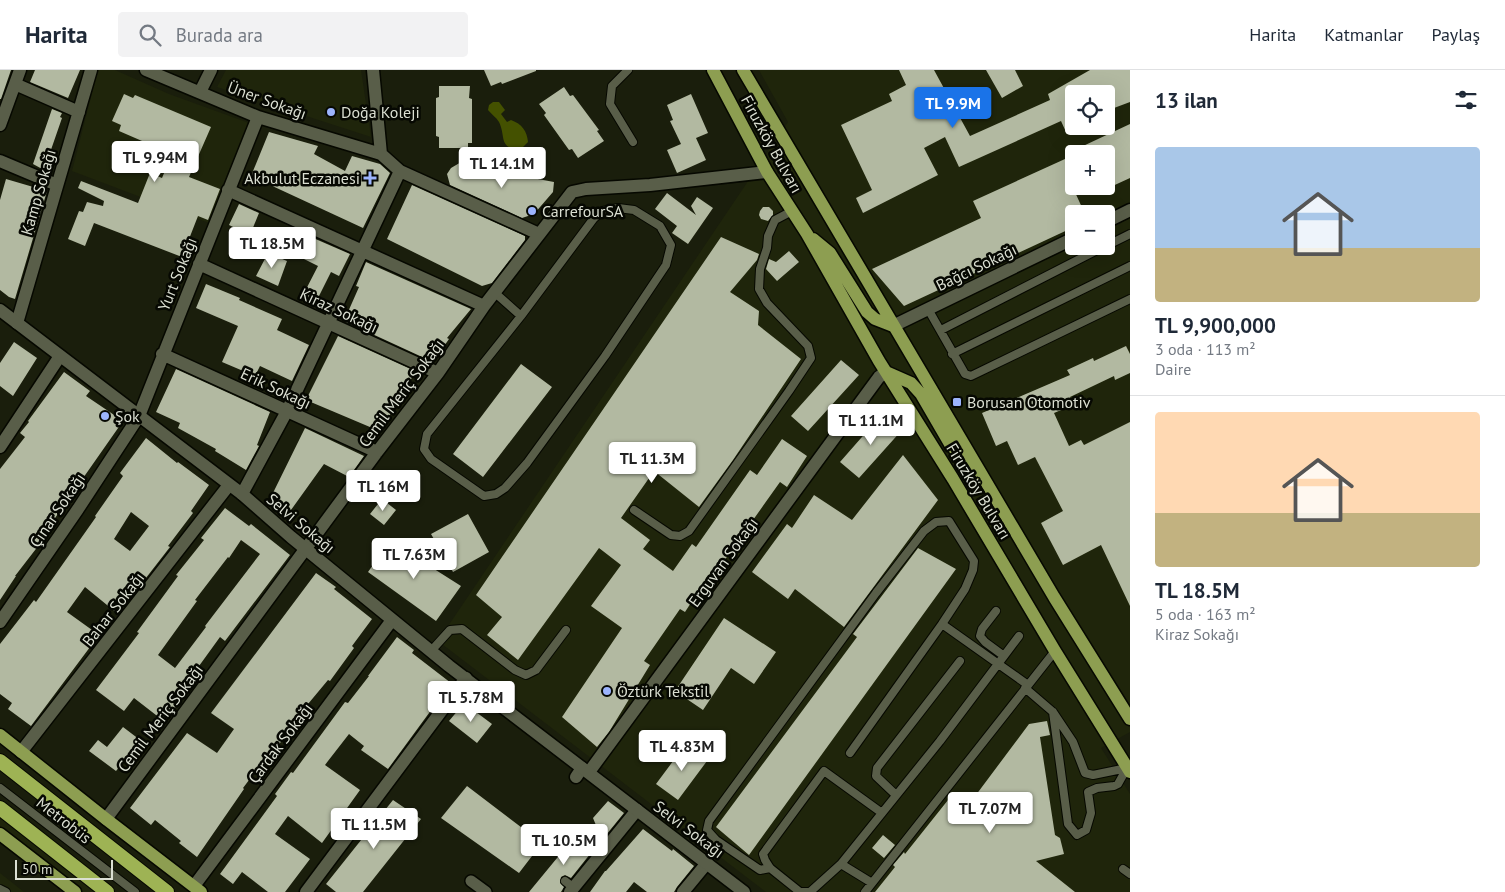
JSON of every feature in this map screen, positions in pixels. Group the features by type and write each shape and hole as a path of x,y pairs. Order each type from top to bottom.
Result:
{"highway":[{"path":"0,761 167,892"},
{"path":"0,808 107,892"}],"main road":[{"name":"Firuzköy Bulvarı","path":"713,70 767,172 807,234 886,372 953,479 1054,650 1129,769"},
{"name":"Firuzköy Bulvarı","path":"743,70 978,470 1130,719"},
{"path":"807,234 830,253 867,312 875,319 893,326"},
{"path":"886,372 911,383 921,394 950,444 978,470"},
{"path":"0,734 106,819 198,889"},
{"path":"0,834 75,892"}],"street":[{"path":"0,125 20,70"},
{"name":"Kamp Sokağı","path":"17,323 91,70"},
{"name":"Üner Sokağı","path":"146,70 258,117 381,154 400,171 539,234"},
{"path":"200,92 211,70"},
{"path":"374,70 381,154"},
{"path":"15,84 79,112"},
{"name":"Yurt Sokağı","path":"138,416 258,117"},
{"path":"0,161 57,185"},
{"path":"242,494 287,411 400,171"},
{"name":"Cemil Meriç Sokağı","path":"106,819 377,452 438,373 494,292 572,192 586,189 650,185 767,172"},
{"path":"228,190 484,306"},
{"path":"1115,218 1130,210"},
{"name":"Bağcı Sokağı","path":"893,326 1065,242"},
{"name":"Kiraz Sokağı","path":"199,264 438,373"},
{"name":"Selvi Sokağı","path":"0,310 242,494 392,620 582,772 637,810 744,892"},
{"name":"Erik Sokağı","path":"162,354 377,452"},
{"path":"0,447 60,356"},
{"name":"Erguvan Sokağı","path":"582,772 879,377 886,372"},
{"name":"Çınar Sokağı","path":"0,622 78,509 138,416"},
{"name":"Bahar Sokağı","path":"21,752 229,485"},
{"name":"Çardak Sokağı","path":"198,889 392,620"},
{"path":"306,892 466,678"},
{"path":"570,887 637,810"},
{"path":"683,892 707,863"},
{"path":"471,881 486,892"}],"lane":[{"path":"628,70 612,86 610,104 633,142"},
{"path":"618,208 634,210 660,226 670,245 666,265 605,356 528,463 505,488 496,494 484,496 431,459 424,449 427,434 521,316 594,218 603,211 618,208"},
{"path":"634,510 671,536 680,536 690,531 811,358 808,346 767,303 759,289 760,268 767,248 768,236 775,220 792,211"},
{"path":"1115,242 1130,234"},
{"path":"941,330 1088,255"},
{"path":"952,354 1130,266"},
{"path":"494,292 521,316"},
{"path":"928,309 964,374 971,376 1130,299"},
{"path":"770,868 760,870 716,840 707,830 709,821 924,531 936,522 949,521 974,561 973,570 964,589 942,624 850,753"},
{"path":"996,611 982,629 980,636 1004,656"},
{"path":"942,624 998,663 1053,712 1073,742 1085,773 1093,775 1129,769"},
{"path":"431,651 450,630 462,628 515,670 526,675 536,670 566,630"},
{"path":"882,813 824,772 763,854 765,860 770,868 800,892 810,892 841,864 940,741 1019,636"},
{"path":"865,892 1054,650"},
{"path":"896,795 876,776 877,768 960,661"},
{"path":"1053,712 1068,824 1077,835 1086,830 1091,813 1088,792 1097,788 1118,784 1129,769"},
{"name":"Metrobüs","path":"0,788 135,892"},
{"path":"841,864 872,883"},
{"path":"0,889 6,892"}],"shaded area":[{"path":"98,70 115,70 169,94 249,123 209,223 72,171"},
{"name":"Doğa Koleji","path":"226,70 361,70 371,137 217,87"},
{"path":"759,70 1130,70 1130,732 1101,748 1130,794 1130,892 766,892 438,641 788,122"},
{"path":"493,102 499,102 505,110 501,114 507,122 511,120 515,122 525,131 528,142 520,150 508,147 506,144 499,122 488,110 489,105"},
{"path":"0,818 94,892 79,892 0,829"},
{"path":"0,873 24,892 8,892 0,886"}],"building":[{"path":"0,70 11,70 1,99 0,99"},
{"path":"35,70 80,70 68,98 30,82"},
{"path":"484,70 536,71 502,84 501,82 491,86"},
{"path":"899,70 934,70 970,136 1050,100 1048,94 1090,70 1130,70 1130,102 1115,108 1115,85 1065,85 1065,130 1061,121 959,167 945,137 924,148 938,175 863,213 856,198 872,190 841,125 892,101 889,94 906,85"},
{"path":"986,70 1015,70 1023,86 1002,98"},
{"path":"439,86 470,86 469,98 472,99 472,143 468,143 468,148 439,148 439,137 436,136 436,98 439,97"},
{"path":"564,87 570,96 573,95 599,130 597,131 604,141 578,158 572,149 569,150 544,115 546,113 539,104"},
{"path":"124,94 133,98 135,95 211,127 189,177 220,189 208,220 198,216 182,257 94,223 85,246 68,239 79,211 83,212 87,202 103,206 104,201 78,188 81,181 138,203 150,173 162,178 172,154 119,131 121,125 112,121"},
{"path":"691,94 708,133 696,138 706,160 677,173 667,150 681,144 670,121 673,120 667,105"},
{"path":"52,109 62,113 60,117 62,118 44,170 33,164"},
{"path":"1130,124 1130,178 1115,185 1115,145 1085,145 1107,135 1115,135 1115,131"},
{"path":"269,132 318,146 314,154 345,171 352,156 380,164 390,173 363,228 251,176"},
{"path":"468,158 468,166 554,182 553,192 534,214 522,218 450,185 447,174 451,168"},
{"path":"1065,159 1065,195 1076,195 1081,205 1065,205 1065,231 904,306 872,269 981,218 973,201"},
{"path":"6,179 47,191 15,299 0,290 0,200"},
{"path":"412,185 525,236 525,240 492,283 482,286 387,239"},
{"path":"667,193 696,215 691,206 697,197 713,208 688,244 672,233 677,226 655,209"},
{"path":"239,204 259,213 250,235 229,225"},
{"path":"763,207 769,207 773,211 773,215 768,221 761,219 759,215"},
{"path":"304,234 350,254 339,276 331,272 314,306 301,299 318,266 294,254"},
{"path":"721,237 759,254 757,260 730,292 759,311 758,325 801,359 699,507 654,471 621,518 650,540 643,549 673,571 692,544 696,547 750,470 757,475 782,439 807,456 787,487 780,482 714,575 711,572 685,612 680,609 644,661 650,665 609,732 597,747 562,717 622,628 591,606 621,565 599,548 518,660 487,635 502,617 476,595"},
{"path":"789,251 799,262 777,281 766,269 769,259 776,262"},
{"path":"268,253 287,261 278,286 256,276"},
{"path":"366,262 471,309 447,338 449,339 433,362 344,321 359,287 356,286"},
{"path":"206,284 240,298 239,300 282,319 277,330 309,345 292,381 260,366 255,376 222,362 238,326 196,308"},
{"path":"338,336 415,371 399,404 377,430 306,400"},
{"path":"14,342 37,358 13,396 0,386 0,363"},
{"path":"1126,346 1130,354 1130,373 1115,380 1114,376 1070,397 1073,405 1054,413 1069,446 1081,440 1084,445 1130,422 1130,606 1101,545 1063,565 1041,523 1063,511 1035,457 1018,465 1007,441 996,446 982,413 1070,375 1067,370 1093,358 1094,361"},
{"path":"841,360 859,375 808,431 791,416"},
{"path":"521,364 552,387 483,477 453,454"},
{"path":"176,369 270,412 257,445 259,446 246,470 215,451 216,449 178,428 180,423 156,412"},
{"path":"64,372 90,391 86,396 123,421 47,530 49,532 15,576 0,600 0,469 25,437 20,433"},
{"path":"883,413 902,430 859,478 840,462"},
{"path":"305,428 364,456 349,477 324,464 291,510 271,497"},
{"path":"146,438 177,463 209,485 191,511 193,513 168,546 170,547 118,614 85,587 67,612 99,635 31,726 8,709 12,703 0,694 0,644 34,600 36,602 96,517 123,476 120,473","holes":["131,512 149,526 130,551 114,539"]},
{"path":"903,455 938,500 844,627 795,589 788,599 752,572 787,524 792,528 814,495 852,520"},
{"path":"382,499 396,510 384,525 370,514"},
{"path":"225,508 249,526 251,524 290,555 225,641 220,637 186,684 190,687 165,722 134,698 124,711 96,690 139,633 137,632 178,576 176,575 204,540 201,538","holes":["241,540 260,554 175,668 158,655 197,601 195,600"]},
{"path":"468,514 489,552 453,572 431,534"},
{"path":"390,541 461,586 436,621 368,572"},
{"path":"918,548 956,569 749,855 716,827 857,637 853,634"},
{"path":"316,573 336,587 334,589 372,619 330,681 328,680 298,716 300,718 243,788 197,857 155,820 151,825 130,808 187,733 217,753 234,729 211,713"},
{"path":"724,618 776,652 754,684 731,668 703,710 675,691"},
{"path":"397,637 414,650 412,653 451,683 388,769 361,750 364,746 349,734 325,765 360,790 322,843 288,816 275,834 310,859 285,892 268,892 242,872 233,884 220,874 277,796 275,794 291,772 293,773 345,702 348,703"},
{"path":"464,703 492,724 477,743 449,721"},
{"path":"1047,721 1050,735 1040,737 1055,835 1060,838 1064,854 1036,861 1075,892 875,892 895,867 893,865 904,852 905,854 952,795 967,807 1029,724"},
{"path":"123,727 148,746 136,761 129,755 116,771 89,751 98,740 107,747"},
{"path":"685,745 707,761 678,800 656,784"},
{"path":"467,786 542,843 519,873 441,818"},
{"path":"393,800 421,819 363,892 336,892 326,884"},
{"path":"608,801 624,813 602,840 593,818"},
{"path":"643,829 694,866 674,892 647,892 634,882 626,892 590,892 605,871"},
{"path":"576,835 594,849 571,878 565,875 561,877 560,883 564,887 561,892 529,892"},
{"path":"883,835 895,845 884,858 872,848"}],"place":[{"name":"Doğa Koleji","path":"331,112"},
{"name":"Akbulut Eczanesi","path":"370,178"},
{"name":"CarrefourSA","path":"532,211"},
{"name":"Borusan Otomotiv","path":"957,402"},
{"name":"Şok","path":"105,416"},
{"name":"Öztürk Tekstil","path":"607,691"}]}
